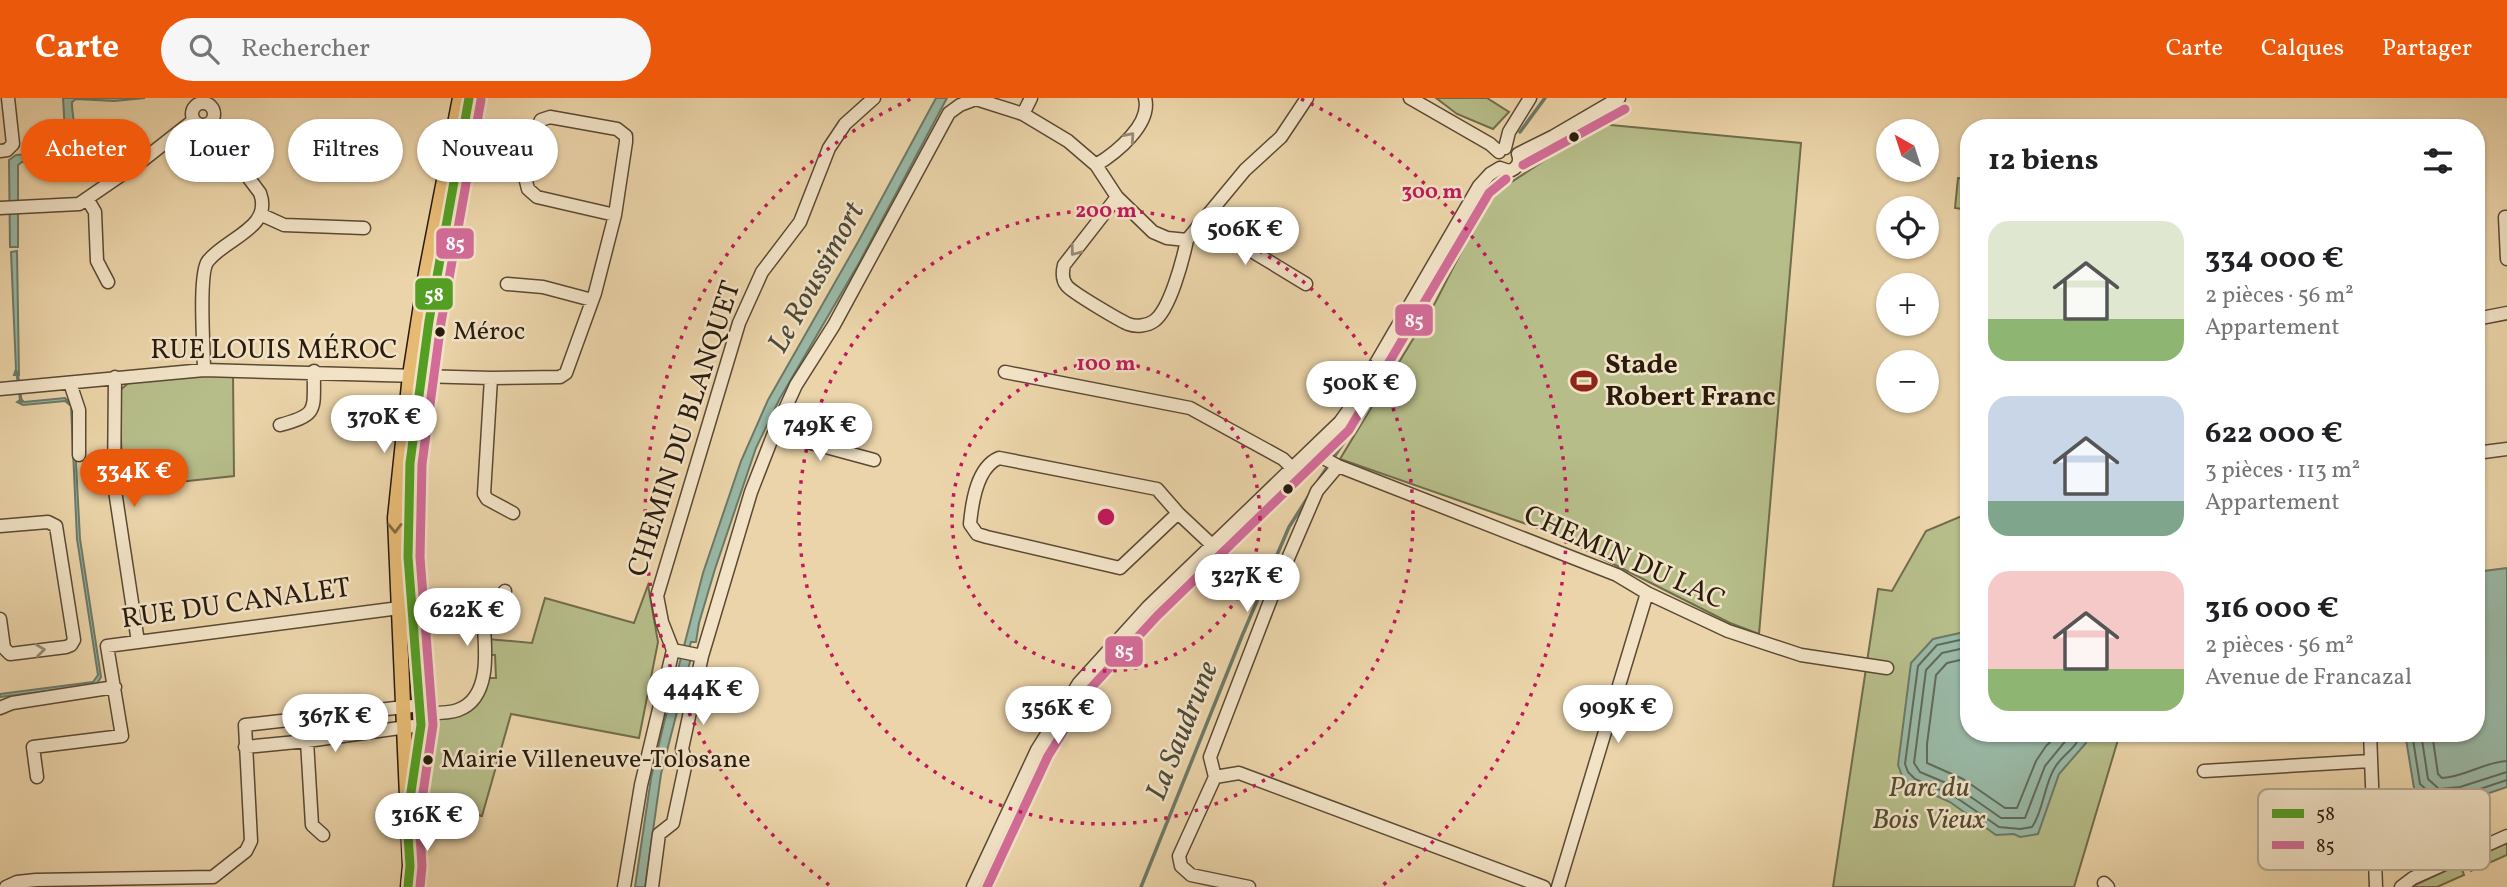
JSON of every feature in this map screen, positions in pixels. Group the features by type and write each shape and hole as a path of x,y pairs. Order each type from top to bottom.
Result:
{"main road":[{"path":"408,887 410,866 404,706 410,463 426,273 460,98"},
{"path":"416,374 429,321 469,98"},
{"path":"406,607 420,715 407,819"}],"street":[{"path":"0,151 7,150 13,144 8,98"},
{"path":"212,107 223,98"},
{"name":"CHEMIN DU BLANQUET","path":"673,650 657,596 739,323 762,272 800,222 829,148 845,124 874,98"},
{"path":"1023,114 1031,98"},
{"path":"1096,165 1115,153 1144,120 1147,106 1145,98"},
{"path":"1117,197 1064,265 1063,279 1068,287 1078,294 1129,325 1143,325 1158,318 1184,261 1187,240 1245,170 1281,137 1307,98"},
{"path":"1410,98 1502,150 1511,148 1518,154 1519,161 1516,168 1509,171 1500,168 1496,160 1502,150 1508,132 1530,98"},
{"path":"1518,154 1619,98"},
{"path":"652,887 659,834 673,823 687,762 681,749 702,656 751,492 796,385 834,325 953,108 976,99 1023,114 1068,141 1096,165 1117,197 1153,232 1167,238 1187,240"},
{"path":"9,207 79,204 88,200 192,108 203,103 212,107 213,119"},
{"path":"507,284 543,287 592,300 615,215 626,136 617,129 550,117 541,121 526,181 528,189 537,197 615,215"},
{"path":"973,887 1037,750 1079,682 1148,607 1291,467 1315,452 1350,408 1479,186 1500,168"},
{"path":"204,370 204,268 215,254 262,215 264,204 252,182"},
{"path":"88,200 95,212 97,261 108,282"},
{"path":"262,215 284,225 365,228"},
{"path":"2507,217 2507,259"},
{"path":"1204,219 1306,284"},
{"name":"RUE LOUIS MÉROC","path":"5,388 204,370 491,378 560,377 566,373 592,300"},
{"path":"2485,317 2507,313"},
{"path":"280,425 305,418 313,408 314,371"},
{"path":"1005,372 1190,408 1283,459 1291,467"},
{"path":"115,377 114,484 138,642"},
{"path":"491,378 484,494 487,499 513,513"},
{"path":"70,383 79,410 79,455"},
{"path":"774,433 874,460"},
{"path":"2485,452 2507,449"},
{"name":"CHEMIN DU LAC","path":"1315,452 1335,464 1617,575 1647,593 1728,631 1801,655 1887,668"},
{"path":"1178,513 1120,568 987,537 977,534 970,524 971,509 985,468 991,461 999,458 1157,489 1212,545"},
{"path":"1249,887 1191,875 1181,866 1179,856 1215,777 1210,757 1273,591 1317,491 1335,464"},
{"path":"0,526 48,522 56,526 74,640 66,647 10,654 4,648 0,619"},
{"path":"245,747 404,727 420,715 459,710 476,699 484,676 482,600 497,600 505,591"},
{"path":"1558,887 1647,593"},
{"name":"RUE DU CANALET","path":"37,777 33,747 122,736 107,646 406,607"},
{"path":"624,887 641,785 673,650 702,656"},
{"path":"0,708 12,703 115,687"},
{"path":"6,887 17,882 36,880 213,877 246,851 251,841 245,725 404,706 420,715"},
{"path":"302,720 307,741 312,825 323,835"},
{"path":"2370,742 2371,789"},
{"path":"2204,771 2370,761"},
{"path":"1215,777 1239,773 1544,887"},
{"path":"2490,844 2507,836"},
{"path":"2401,887 2431,870"}],"green space":[{"path":"1436,98 1487,98 1509,112 1493,129 1457,114"},
{"name":"Stade Robert Franc","path":"1600,124 1801,143 1759,634 1730,623 1552,533 1340,459 1435,303 1490,196"},
{"path":"1958,178 1960,178 1960,209 1955,208"},
{"path":"233,374 234,476 123,488 119,391 131,381"},
{"name":"Parc du Bois Vieux","path":"1960,517 1960,742 2117,742 2074,887 1833,887 1878,589 1892,591 1926,531"},
{"path":"648,585 658,642 639,738 511,714 482,816 418,803 429,725 432,721 468,707 481,696 488,678 496,678 495,655 488,655 488,639 532,643 545,598 634,623"},
{"path":"2507,842 2507,855 2490,863 2490,850"},
{"path":"2447,870 2462,870 2464,875 2437,887 2411,887"}],"water":[{"path":"63,98 145,98 114,101 76,99 72,102 73,119 64,119"},
{"path":"936,98 947,98 859,263 779,400 756,448 715,569 696,642 691,642 689,649 693,650 661,774 645,887 635,887 651,778 664,723 703,573 741,461 768,400"},
{"path":"21,155 21,163 18,165 18,247 10,247 9,160"},
{"path":"17,251 19,375 14,375 16,369 11,252"},
{"path":"65,398 73,406 80,539 101,677 96,685 0,697 0,694 93,682 98,675 77,539 71,406 65,401 23,405 17,402 21,399 24,402"},
{"path":"2507,568 2507,787 2490,793 2490,789 2415,789 2406,742 2485,742 2485,571"},
{"path":"1960,633 1960,742 2086,742 2059,774 2038,834 2020,837 2014,834 1996,835 1950,802 1908,783 1902,776 1898,765 1911,663 1933,639"}],"waterway":[{"name":"La Saudrune","path":"1520,132 1545,98"},
{"name":"La Saudrune","path":"1318,481 1370,403 1489,188"},
{"path":"17,372 21,402"},
{"name":"La Saudrune","path":"1141,887 1242,636 1289,527 1310,494"}],"transit line":[{"name":"58","path":"408,887 410,866 407,819 421,725 408,557 410,463 429,321 469,98"},
{"name":"85","path":"420,887 422,866 419,820 433,725 420,557 422,464 441,323 481,100"},
{"name":"85","path":"1523,165 1625,109"},
{"name":"85","path":"987,887 1048,756 1089,690 1157,616 1349,430 1489,193 1506,179"}],"place":[{"name":"Méroc","path":"440,332"},
{"name":"Stade Robert Franc","path":"1584,381"},
{"name":"Mairie Villeneuve-Tolosane","path":"428,760"}],"water label":[{"name":"Le Roussimort","path":"817,278"}]}
